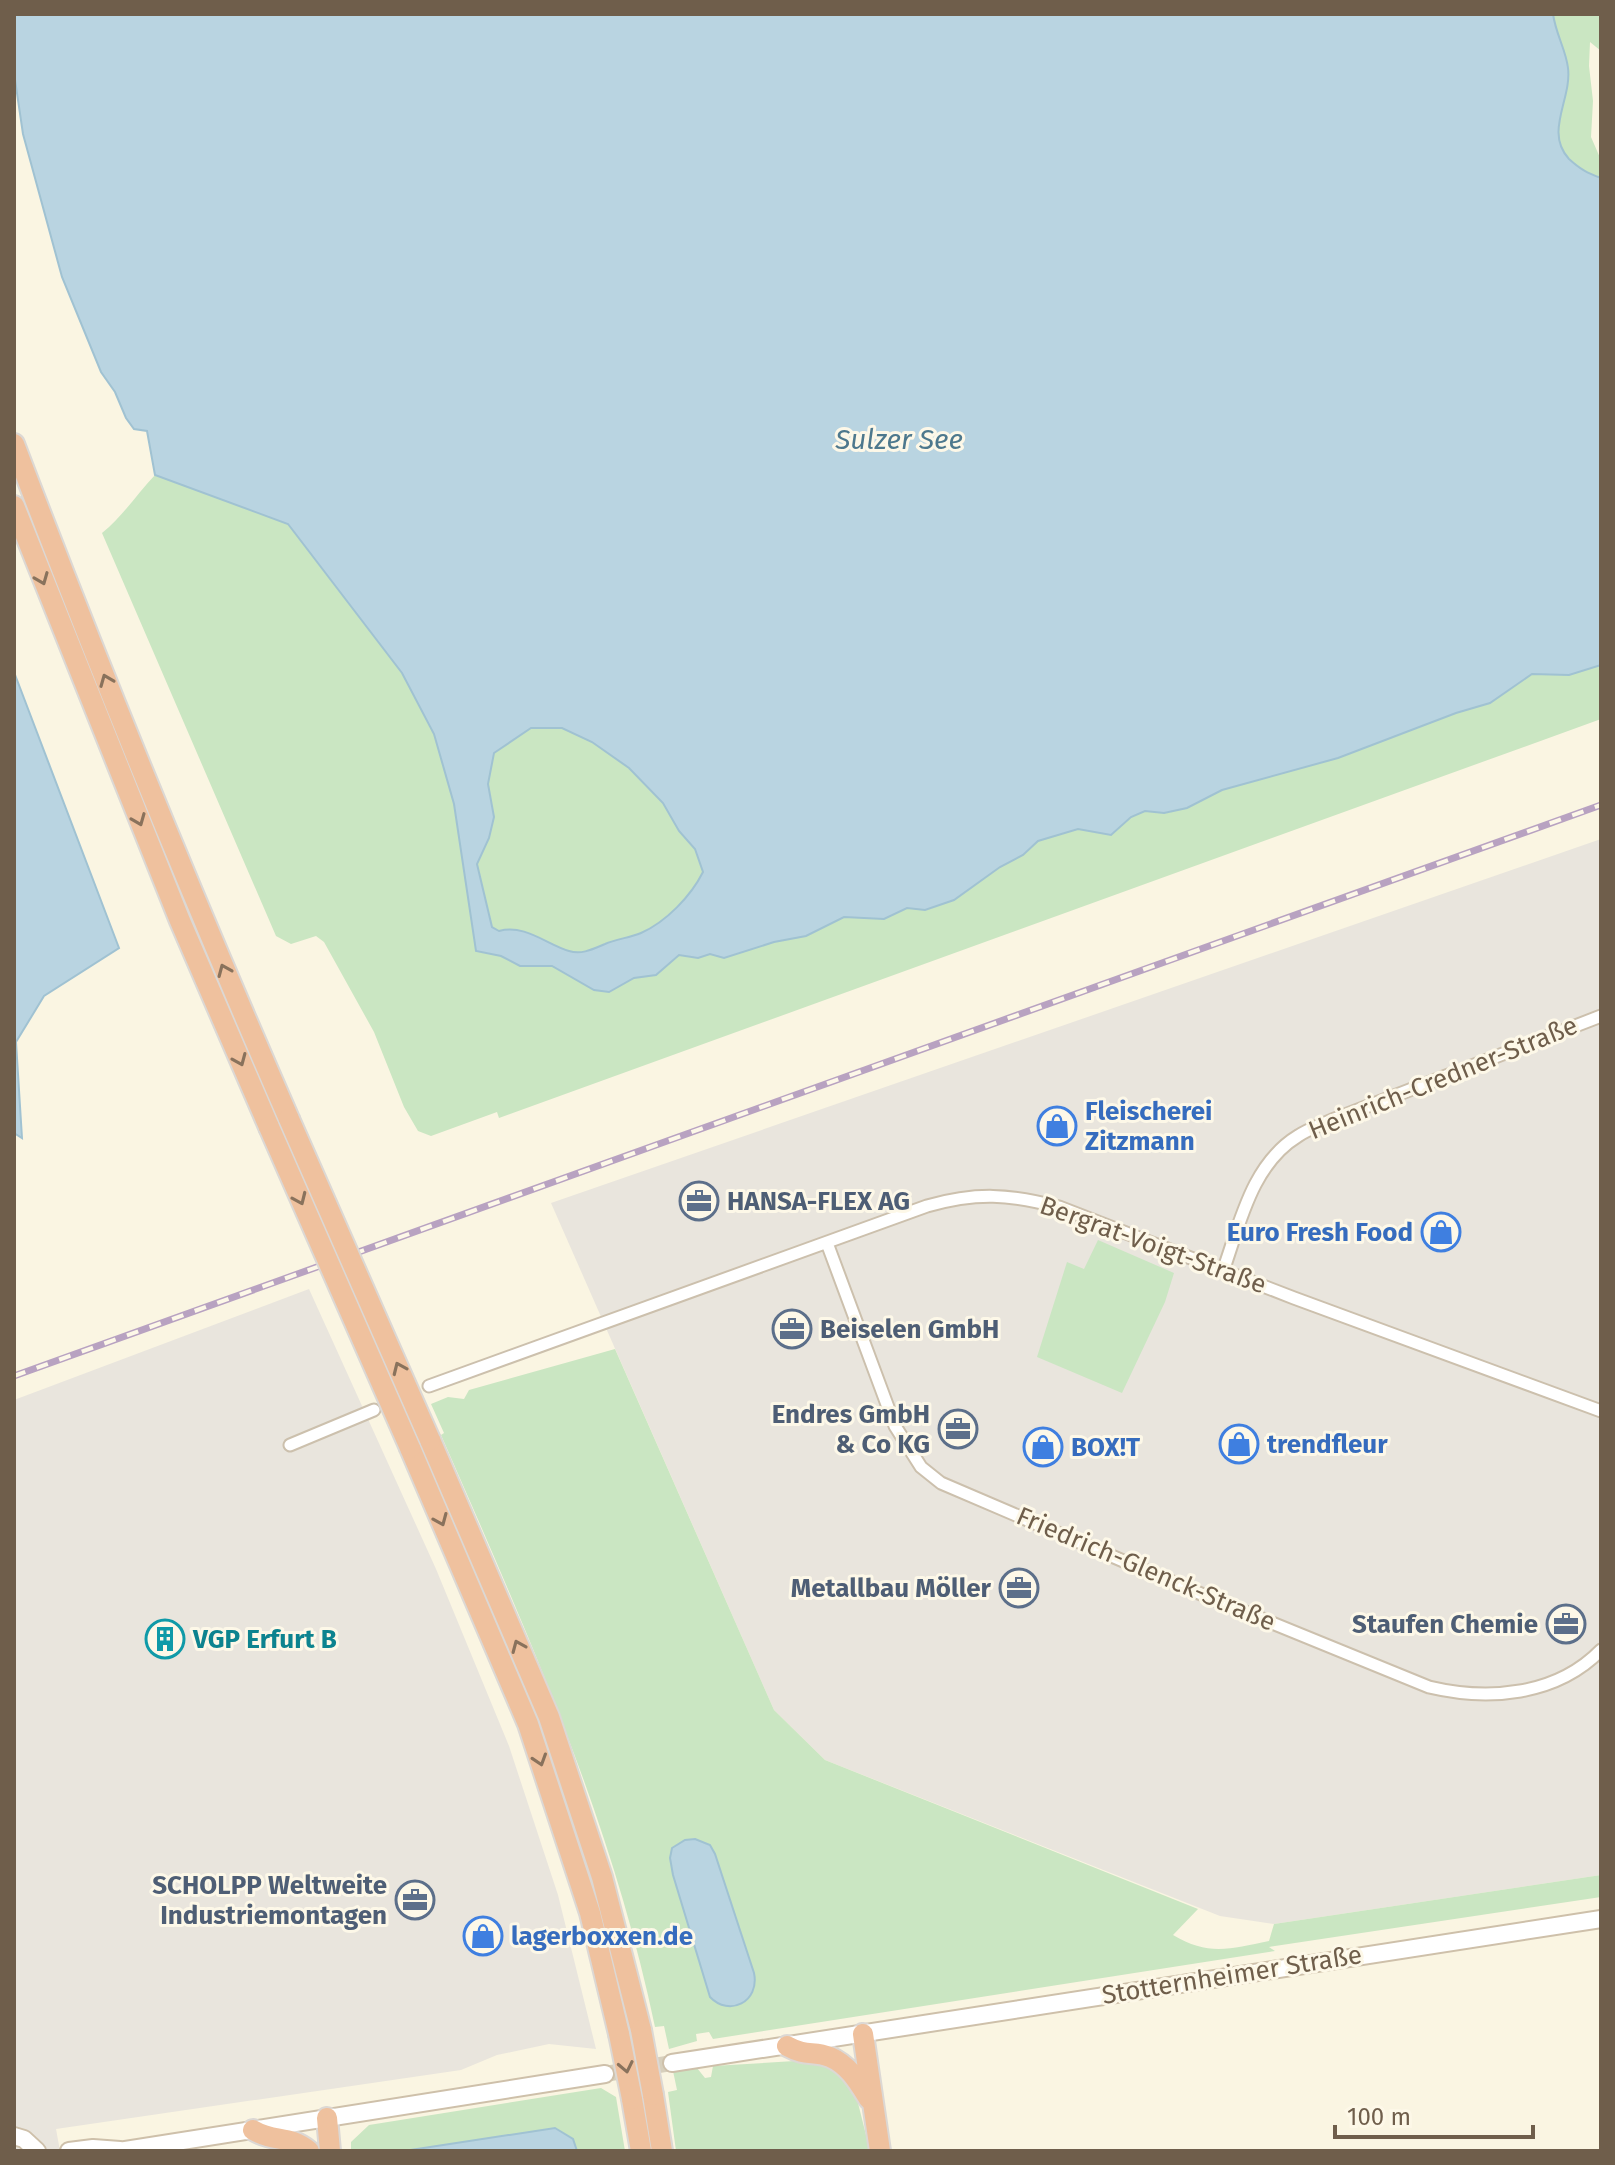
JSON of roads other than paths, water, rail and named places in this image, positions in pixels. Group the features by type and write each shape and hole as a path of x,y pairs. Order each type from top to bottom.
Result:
{"highway":[{"path":"14,444 193,897 549,1717 602,1877 641,2030 662,2151"},
{"path":"14,506 174,907 528,1724 590,1913 619,2034 641,2151"},
{"path":"863,2034 880,2151"},
{"path":"787,2046 802,2054 831,2057 840,2063 854,2076 872,2103"},
{"path":"327,2118 330,2151"},
{"path":"253,2130 268,2139 294,2140 309,2151"}],"main road":[{"name":"Stotternheimer Straße","path":"672,2063 1601,1919"},
{"path":"69,2151 93,2148 120,2151 605,2074"},
{"path":"14,2136 24,2139 37,2151"}],"street":[{"name":"Heinrich-Credner-Straße","path":"1223,1271 1253,1186 1274,1156 1297,1136 1601,1016"},
{"name":"Bergrat-Voigt-Straße","path":"429,1386 946,1201 995,1194 1059,1207 1601,1411"},
{"name":"Friedrich-Glenck-Straße","path":"827,1243 895,1426 921,1467 941,1483 1429,1687 1462,1695 1496,1696 1526,1690 1560,1679 1601,1650"},
{"path":"290,1445 374,1410"}],"water":[{"name":"Sulzer See","path":"14,14 1553,14 1568,68 1559,127 1562,149 1577,165 1601,178 1601,665 1569,675 1532,674 1490,703 1338,758 1222,790 1187,808 1164,813 1145,811 1131,817 1111,835 1078,829 1038,841 1023,855 1000,867 954,900 925,910 907,908 884,919 844,917 806,936 774,942 724,958 710,954 698,958 679,955 656,975 634,978 609,992 594,990 552,966 520,966 501,956 476,951 454,804 434,734 402,673 288,524 155,475 147,431 134,429 126,418 115,392 101,372 62,277 23,134 14,73","holes":["531,728 562,728 592,742 629,768 663,803 679,831 695,849 703,872 692,890 660,922 636,935 578,952 560,948 527,932 499,931 492,927 477,864 489,838 494,817 488,784 494,753"]},
{"path":"14,672 119,948 44,996 16,1042 22,1138 14,1133"},
{"path":"695,1839 710,1845 715,1854 754,1973 755,1983 748,1999 734,2006 718,2003 710,1997 673,1875 672,1848 685,1840"},
{"path":"555,2128 573,2139 577,2151 404,2151"}],"tunnel":[{"path":"605,2074 672,2063"}],"railway":[{"path":"14,1376 1601,805"}],"place":[{"name":"Fleischerei Zitzmann","path":"1057,1126"},
{"name":"HANSA-FLEX AG","path":"699,1201"},
{"name":"Euro Fresh Food","path":"1441,1232"},
{"name":"Beiselen GmbH","path":"792,1329"},
{"name":"Endres GmbH & Co KG","path":"958,1429"},
{"name":"trendfleur","path":"1239,1444"},
{"name":"BOX!T","path":"1043,1447"},
{"name":"Metallbau Möller","path":"1019,1588"},
{"name":"Staufen Chemie","path":"1566,1624"},
{"name":"VGP Erfurt B","path":"165,1639"},
{"name":"SCHOLPP Weltweite Industriemontagen","path":"415,1900"},
{"name":"lagerboxxen.de","path":"483,1936"}]}
